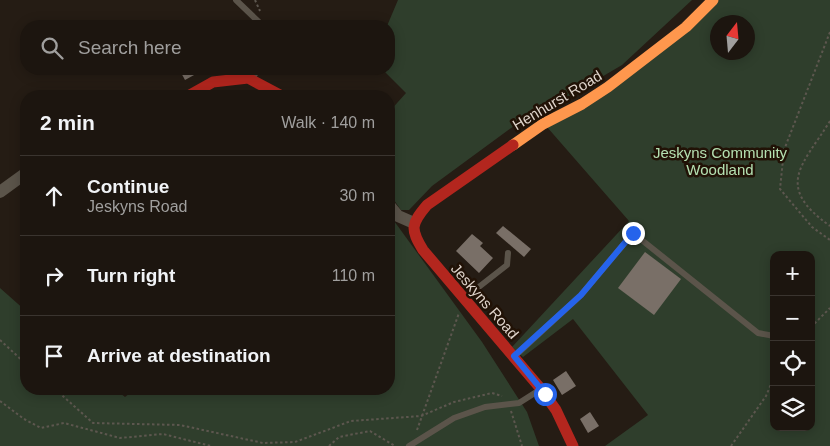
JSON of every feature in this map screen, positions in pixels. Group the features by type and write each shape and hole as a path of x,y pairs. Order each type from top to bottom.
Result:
{"street":[{"name":"Henhurst Road","path":"414,223 428,204 538,127 589,100 627,74 686,27 713,0"},
{"path":"198,90 212,82 232,79 251,80 270,90"},
{"path":"0,192 20,177"},
{"path":"395,212 398,216 414,223"},
{"name":"Jeskyns Road","path":"414,223 414,235 423,250 541,388 562,421 574,446"}],"lane":[{"path":"236,0 257,20"},
{"path":"251,80 254,75"},
{"path":"514,356 581,295 633,233 758,334 770,336"},
{"path":"466,302 507,265 508,253"},
{"path":"412,444 454,418 485,407 508,406 524,401 541,388"}],"path":[{"path":"830,32 784,150 780,189 812,228 830,240"},
{"path":"830,121 803,161 798,181 799,192 805,205 830,226"},
{"path":"412,444 456,315 466,302"},
{"path":"815,323 830,308"},
{"path":"0,340 20,358"},
{"path":"731,446 766,396 770,386"},
{"path":"62,395 93,423 180,425 263,443 295,442 350,421 421,416 454,402 492,393 506,397 522,446"},
{"path":"0,401 24,419 41,428 64,423 120,438 162,434 211,446"},
{"path":"329,446 339,437 370,431 395,446"}],"green space":[{"path":"398,0 692,0 622,65 571,95 522,120 432,186 409,210 401,210 395,202 395,105 406,93 388,75 395,75 395,20 390,20"},
{"name":"Jeskyns Community Woodland","path":"719,0 830,0 830,446 605,446 648,415 573,319 523,357 512,347 629,221 547,127"},
{"path":"395,222 482,342 527,412 539,446 0,446 0,288 20,306 20,395 122,395 125,397 128,395 395,395"}],"building":[{"path":"182,75 194,75 185,80"},
{"path":"503,226 531,249 524,257 496,233"},
{"path":"472,234 483,243 480,246 493,258 479,273 456,251"},
{"path":"645,252 681,279 654,315 618,288"},
{"path":"566,371 576,386 562,395 553,380"},
{"path":"590,412 599,426 588,433 580,419"}],"traffic: slow":[{"path":"513,145 543,124 582,104 608,87 686,27 713,0"}],"traffic: jam":[{"path":"199,90 213,82 248,78 271,90"},
{"path":"513,145 427,205 415,222 414,232 423,250 541,389 556,410 573,446"}],"route":[{"path":"545,394 514,356 581,295 633,233"}]}
